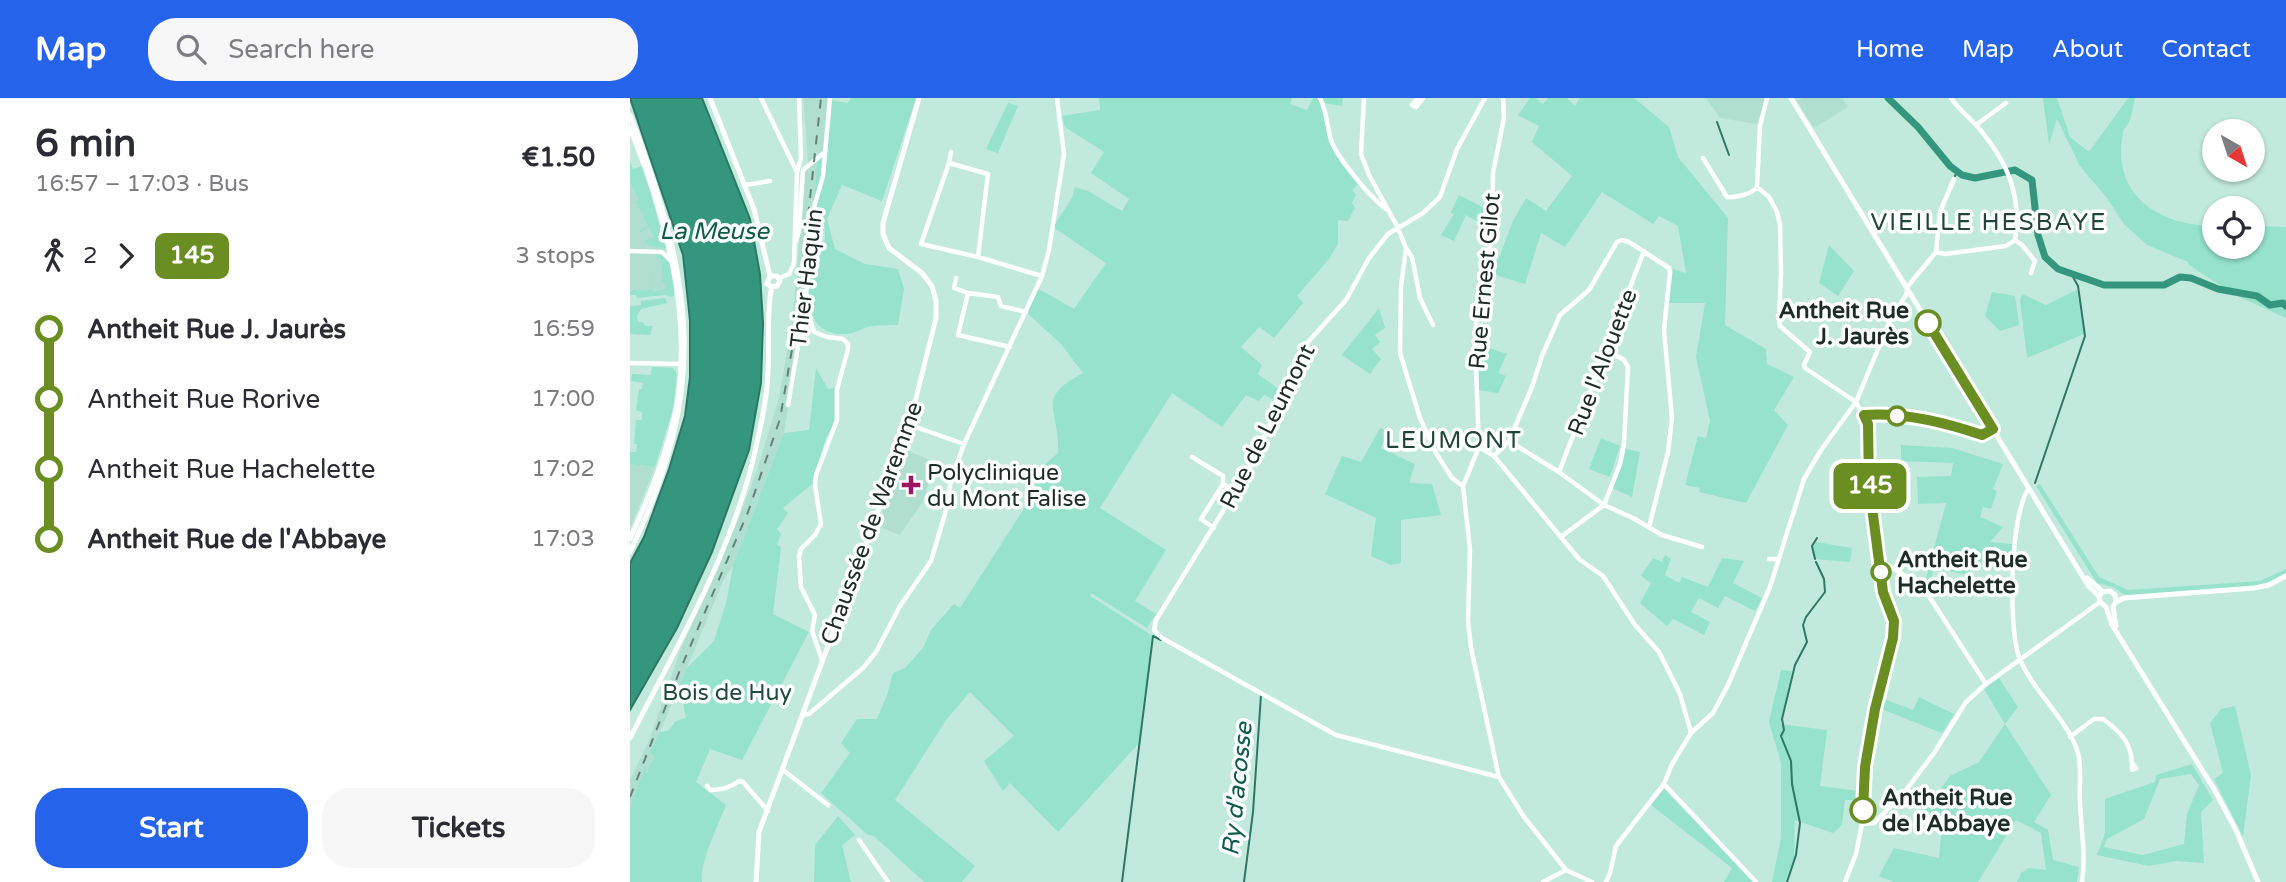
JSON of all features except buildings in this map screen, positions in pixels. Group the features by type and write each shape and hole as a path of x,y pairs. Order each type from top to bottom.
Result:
{"main road":[{"path":"710,98 745,185 759,228 770,276 767,281 772,287"},
{"name":"Chaussée de Waremme","path":"756,882 759,832 910,425 936,318 936,301 926,276 889,248 883,234 919,98"},
{"path":"1791,98 2078,568 2101,597 2112,603"},
{"path":"630,115 652,174 678,265 683,297 680,408 671,449 650,508 630,552"},
{"path":"630,128 657,203 674,266 683,364 673,423 630,539"},
{"path":"770,276 779,278 779,284 772,287"},
{"path":"630,738 698,604 718,559 746,482 766,396 769,301 772,287"},
{"path":"2112,603 2124,598 2254,588 2269,585 2286,576"},
{"path":"2101,597 2110,591 2118,633 2214,789 2236,830 2258,882"}],"street":[{"path":"761,98 800,173"},
{"path":"779,278 792,270 794,244 799,231 799,98"},
{"name":"Thier Haquin","path":"788,405 806,298 811,218 823,176 830,98"},
{"path":"803,715 809,714 834,693 876,652 900,606 931,561 946,514 951,481 964,444 1042,276 1049,250 1064,154 1057,98"},
{"path":"1320,98 1326,110 1335,150 1398,226 1412,257 1420,298 1433,325"},
{"path":"1364,98 1361,154 1386,210"},
{"name":"Rue de Leumont","path":"1485,98 1457,149 1440,197 1423,212 1388,234 1369,258 1346,300 1307,342 1250,467 1156,620 1154,630 1162,638 1336,734 1499,777"},
{"name":"Rue Ernest Gilot","path":"1503,98 1504,118 1493,173 1492,239 1481,281 1475,345 1479,447 1463,486 1470,549 1468,621 1471,648 1499,777 1524,817 1566,870 1592,882"},
{"path":"1703,158 1727,197 1754,191 1757,187 1760,126 1767,98"},
{"path":"1951,98 1976,125 2006,165 2015,197 2015,240"},
{"path":"1976,125 2006,103"},
{"path":"800,173 825,152"},
{"path":"951,152 921,244 1042,276"},
{"path":"949,163 988,173 978,257"},
{"path":"1606,882 1616,846 1664,784 1671,765 1691,733 1713,713 1728,684 1770,587 1804,479 1821,450 1856,402 1891,318 1907,289 1936,252 1940,212 1954,179"},
{"path":"745,185 770,181"},
{"path":"1757,187 1769,197 1780,225 1780,326 1810,352 1805,368 1856,402 1868,424 1869,484 1883,592 1894,621 1893,638 1875,709 1865,767 1862,824 1856,854 1844,882"},
{"path":"1936,252 1945,254 2006,246 2015,240"},
{"path":"2015,240 2035,261 2031,273"},
{"path":"1494,456 1509,441 1560,315 1589,290 1618,242 1629,242 1669,268 1670,272 1664,330 1672,418 1664,471 1649,527"},
{"path":"1406,248 1401,287 1400,353 1420,418 1436,453 1452,478 1463,486"},
{"path":"630,251 662,252 674,266"},
{"name":"Rue l'Alouette","path":"1559,472 1644,251"},
{"path":"956,278 954,288 998,297 1001,306 1026,312"},
{"path":"968,293 958,335 1010,347"},
{"path":"806,298 809,322 814,332 844,339 848,344 838,390 837,420 816,475 821,524 815,535 801,549 799,557 801,587 815,615 812,631 822,660"},
{"path":"1562,536 1604,506 1620,464 1625,443 1628,367 1624,360 1607,350"},
{"path":"630,363 683,364"},
{"path":"1864,415 1935,421 1982,435 1993,429"},
{"path":"910,425 964,444"},
{"path":"1509,441 1559,472 1604,506 1662,535 1702,547"},
{"path":"1479,447 1494,456 1579,559 1603,576 1635,625 1659,652 1680,694 1691,733"},
{"path":"1192,457 1223,476 1223,484 1201,519 1214,528"},
{"path":"1223,484 1236,491"},
{"path":"2029,488 2017,523 2012,605 2015,639 2020,659 2077,751 2085,862 2082,882"},
{"path":"1769,559 1779,559"},
{"path":"1881,564 1886,564 1923,587 1986,684"},
{"path":"1862,824 1874,823 1903,794 1934,753 1966,702 2101,597"},
{"path":"2070,737 2094,719 2103,719 2127,741 2133,764"},
{"path":"783,770 828,805"},
{"path":"707,786 710,790 716,790 743,782 768,811"},
{"path":"1664,784 1756,882"},
{"path":"859,840 888,882"},
{"path":"1543,882 1566,870"}],"shaded area":[{"path":"803,98 830,98 825,152 818,161 806,298 784,433 733,566 724,579 650,751 655,758 647,776 645,769 630,807 630,780 650,738 680,651 739,518 779,398 793,316 808,161"},
{"path":"1706,98 1766,98 1757,124 1720,118"},
{"path":"1802,98 1842,98 1848,107 1814,128 1797,101"},
{"path":"630,170 644,170 675,289 630,295"},
{"name":"Polyclinique du Mont Falise","path":"907,450 934,462 934,467 922,503 900,535 877,526"},
{"path":"630,464 655,467 630,529"}],"green space":[{"path":"851,98 916,98 882,201 842,185 827,219 835,249 865,264 898,269 904,289 898,325 871,326 845,334 832,333 822,328 815,320 808,299 806,263 812,271 824,243 824,224 810,234 818,161 825,152 830,100 848,103"},
{"path":"1099,98 1292,98 1290,104 1307,110 1313,98 1343,98 1342,106 1323,103 1324,117 1332,147 1359,183 1352,190 1356,195 1352,203 1355,208 1348,221 1338,220 1338,244 1329,259 1297,296 1303,303 1274,338 1259,327 1241,347 1262,365 1258,374 1281,391 1276,401 1264,395 1259,401 1246,395 1222,427 1172,393 1100,508 1166,550 1135,601 1156,614 1147,628 1091,593 1090,596 1153,636 1140,742 1058,832 1010,783 1003,791 984,761 1014,736 970,692 946,720 895,800 975,866 962,882 924,882 874,836 868,835 821,793 850,753 841,743 857,719 877,719 893,673 905,668 923,648 931,630 954,604 960,608 1036,490 1034,474 1058,453 1054,398 1068,382 1083,373 1061,344 1026,312 1037,288 1074,309 1106,263 1053,227 1072,198 1075,187 1088,191 1122,211 1129,199 1091,173 1104,152 1065,127 1062,116 1100,110"},
{"path":"1530,98 1543,104 1548,98 1567,98 1575,106 1580,98 1634,98 1669,127 1678,157 1728,218 1725,325 1766,349 1767,364 1794,377 1774,410 1788,425 1746,503 1699,492 1700,488 1685,485 1698,436 1706,438 1710,421 1696,357 1705,303 1669,303 1673,269 1686,273 1678,226 1659,216 1653,224 1602,192 1565,247 1541,233 1525,284 1486,272 1490,259 1498,260 1513,221 1526,198 1546,211 1572,176 1532,142 1539,126 1518,115"},
{"path":"2043,98 2057,98 2070,137 2089,152 2128,98 2135,98 2123,133 2121,155 2124,174 2132,189 2143,202 2157,212 2174,220 2202,225 2202,259 2265,259 2265,226 2286,227 2286,318 2235,295 2188,262 2147,245 2124,224 2107,198 2080,166 2057,119 2049,144"},
{"path":"1008,103 1018,106 998,153 986,149"},
{"path":"630,161 633,169 642,166 644,169 666,249 651,246 646,242 644,239 646,241 654,237 649,227 641,231 641,234 639,231 648,226 638,204 634,202 639,200 630,182"},
{"path":"1459,195 1492,212 1491,229 1466,215 1454,241 1441,235 1454,214 1451,213"},
{"path":"1829,245 1854,271 1838,296 1819,283"},
{"path":"656,254 663,255 670,263 675,294 672,297 664,295 637,298 636,295 630,295 630,291 638,290 638,287 641,291 652,289 651,267 653,292 667,289 666,283 660,282 663,280 661,259 657,258"},
{"path":"2077,290 2084,334 2027,358 2020,300 2022,294 2046,305"},
{"path":"1992,292 2015,296 2019,325 2000,331 1985,316"},
{"path":"665,298 667,303 641,309 637,316 638,322 653,326 650,335 630,334 630,306 641,305 641,301"},
{"path":"1379,308 1385,328 1375,335 1380,342 1372,349 1381,359 1370,374 1342,355"},
{"path":"1478,344 1507,354 1498,373 1506,376 1498,393 1479,390"},
{"path":"652,367 673,368 677,374 673,409 655,467 630,464 630,452 636,452 636,420 642,420 642,412 636,410 639,389 642,389 643,383 631,381 632,374 651,375"},
{"name":"Bois de Huy","path":"816,368 828,389 834,388 834,425 826,438 812,484 783,508 788,513 777,529 781,534 777,545 781,547 773,614 809,632 742,760 710,749 696,782 726,805 706,854 702,882 630,882 630,807 645,767 647,774 655,758 650,751 660,732 668,731 676,721 686,718 683,701 676,693 687,668 714,641 726,603 733,566 784,433 809,430"},
{"path":"1380,428 1388,431 1381,448 1415,464 1409,483 1432,484 1441,515 1401,520 1401,563 1391,565 1371,556 1376,518 1325,494 1342,456 1361,462"},
{"path":"1601,438 1620,446 1610,477 1589,469"},
{"path":"1901,445 1952,448 2003,464 1993,489 1997,491 1991,509 1983,507 1980,517 2003,527 1990,542 2012,544 2011,570 1971,568 1968,575 1934,568 1928,589 1924,586 1946,503 1918,504 1917,477 1951,476 1953,463 1901,461"},
{"path":"1626,449 1640,452 1632,497 1612,488"},
{"path":"2040,484 2099,577 2128,590 2260,581 2286,569 2286,573 2254,586 2125,595 2113,587 2097,583 2036,486"},
{"path":"1816,542 1852,548 1850,562 1814,559 1812,550"},
{"path":"1665,555 1671,559 1665,575 1679,583 1682,577 1708,587 1722,558 1744,561 1733,583 1762,598 1755,611 1725,596 1718,608 1699,598 1691,612 1710,622 1704,635 1673,619 1667,626 1640,603 1651,583 1641,576 1653,558 1662,562"},
{"path":"1781,670 1792,671 1780,724 1827,730 1820,786 1859,791 1858,800 1845,800 1842,825 1833,833 1795,820 1794,860 1785,882 1772,882 1781,838 1781,763 1769,722"},
{"path":"1999,678 2018,707 2005,724 1984,689"},
{"path":"1919,697 1954,714 1942,733 1879,708 1881,698 1913,710"},
{"path":"2235,706 2251,775 2243,837 2214,779 2223,773 2210,723 2221,709"},
{"path":"2005,724 2051,795 2034,822 2048,830 2053,860 2079,867 2077,882 2017,882 2021,873 2029,868 2046,870 2041,833 2016,820 1978,882 1894,882 1879,876 1894,848 1939,858 1943,818 1925,811 1950,776 1979,762"},
{"path":"2192,764 2213,800 2201,812 2204,863 2176,861 2149,866 2097,855 2105,833 2105,799 2155,782 2156,775","holes":["2191,774 2199,785 2187,814 2184,844 2143,855 2104,847 2107,839 2144,819 2160,779"]},
{"path":"1664,789 1754,882 1724,882 1732,868 1651,805"},
{"path":"838,816 855,835 842,845 851,882 814,882 815,845"}],"water":[{"name":"La Meuse","path":"630,98 702,98 750,219 760,274 763,323 761,383 749,450 712,552 677,628 630,710 630,563 644,537 685,416 690,377 690,321 683,255"}],"waterway":[{"path":"1888,98 1918,127 1950,166 1962,175 1975,178 2015,170 2032,180 2038,235 2045,257 2058,269 2104,285 2164,285 2180,277 2191,278 2218,289 2257,296 2270,305 2283,303 2286,306"},
{"path":"1717,122 1729,155"},
{"path":"1955,176 1957,172"},
{"path":"2035,483 2085,336 2078,286 2072,275"},
{"path":"1815,559 1812,546 1817,538"},
{"path":"1787,882 1796,855 1800,823 1792,784 1791,761 1781,736 1784,730 1782,719 1795,665 1807,642 1803,625 1825,592 1824,579 1816,562"},
{"path":"1122,882 1153,636 1161,640"},
{"name":"Ry d'acosse","path":"1244,882 1253,812 1261,695"}],"railway":[{"path":"630,797 680,670 748,512 780,419 796,326 821,98"}],"bus line":[{"name":"145","path":"1863,810 1865,767 1875,709 1893,638 1894,621 1883,592 1869,484 1868,424 1864,415 1935,421 1982,435 1993,429 1928,323"}],"place":[{"name":"Antheit Rue J. Jaurès","path":"1928,323"},
{"name":"Polyclinique du Mont Falise","path":"911,485"},
{"name":"Antheit Rue Hachelette","path":"1881,572"},
{"name":"Antheit Rue de l'Abbaye","path":"1863,810"}],"district":[{"name":"VIEILLE HESBAYE","path":"1989,222"},
{"name":"LEUMONT","path":"1454,440"}]}
